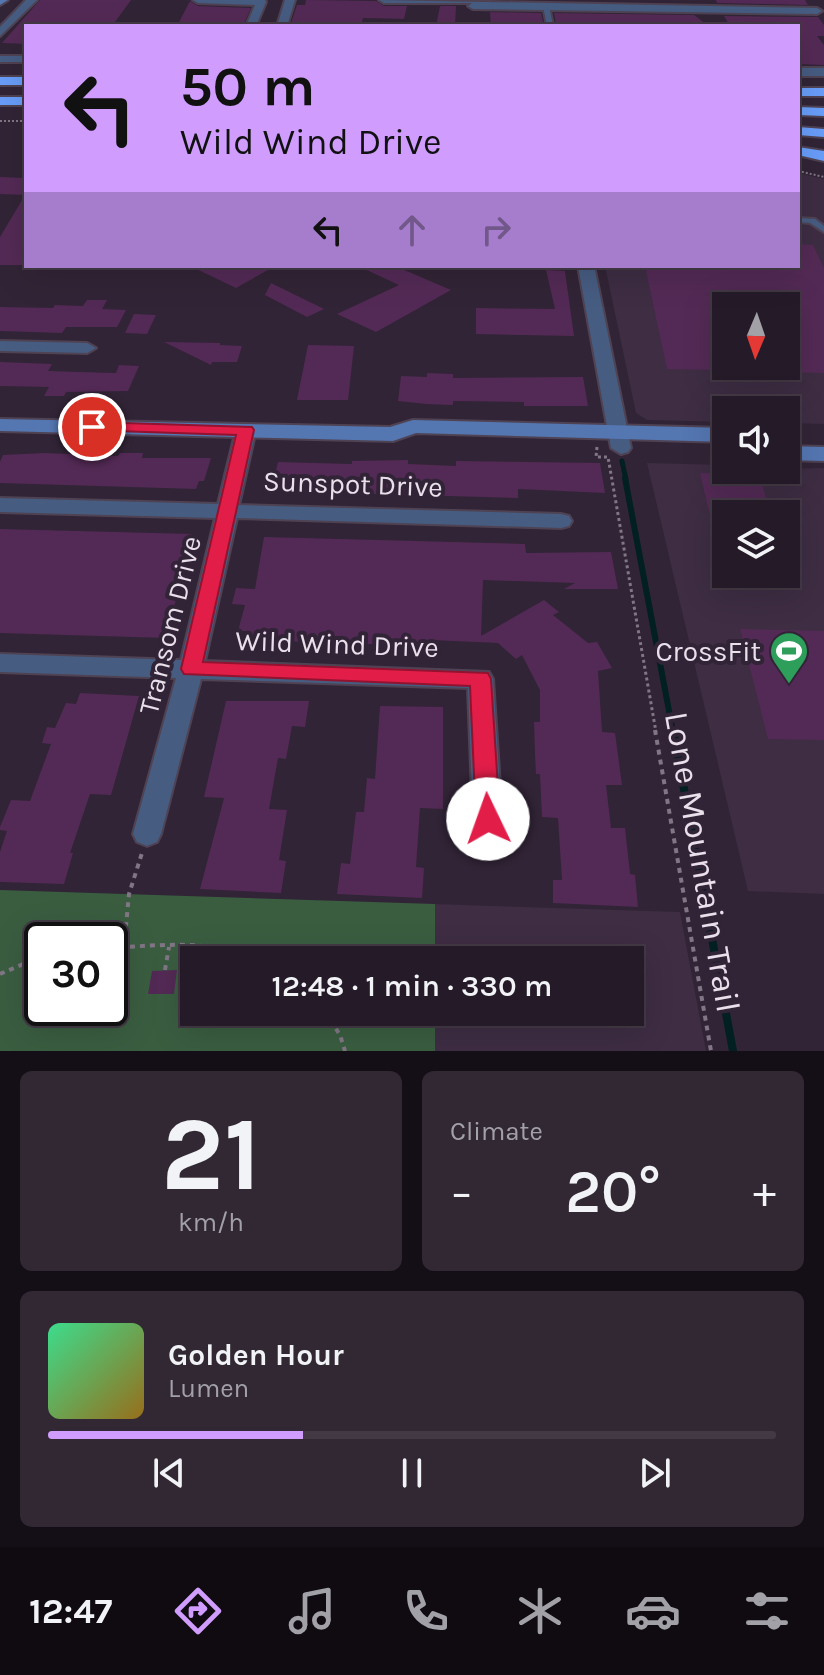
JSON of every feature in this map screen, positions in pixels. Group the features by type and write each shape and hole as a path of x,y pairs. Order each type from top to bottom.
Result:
{"highway":[{"path":"0,81 24,81"},
{"path":"0,90 24,90"},
{"path":"800,92 824,92"},
{"path":"0,104 24,104"},
{"path":"800,111 824,112"},
{"path":"800,133 824,135"},
{"path":"800,151 824,156"}],"main road":[{"path":"0,425 393,434 412,443 712,436"},
{"path":"800,436 824,437"},
{"path":"619,440 712,450"},
{"path":"800,453 824,454"}],"street":[{"path":"1,30 32,0"},
{"path":"198,0 261,2 252,24"},
{"path":"283,24 290,0"},
{"path":"384,0 646,12 706,4 820,15"},
{"path":"809,0 820,15"},
{"path":"0,59 24,59"},
{"path":"800,72 824,72"},
{"path":"586,268 619,440"},
{"path":"0,346 87,348"},
{"name":"Transom Drive","path":"147,834 191,669 246,430"},
{"name":"Sunspot Drive","path":"0,505 561,521"},
{"name":"Wild Wind Drive","path":"0,663 480,679 489,847"}],"lane":[{"path":"546,6 550,24"},
{"path":"800,220 812,221 824,230"}],"path":[{"path":"0,121 24,121"},
{"path":"800,171 824,177"},
{"name":"Lone Mountain Trail","path":"596,457 608,457 711,1051"},
{"path":"126,922 129,894 147,834"},
{"path":"128,947 180,947"},
{"path":"165,970 169,947"},
{"path":"0,974 24,964"},
{"path":"334,1026 345,1051"}],"shaded area":[{"path":"800,173 824,179 824,424 800,423 800,396 712,396 712,422 647,420 636,413 605,268 800,268"},
{"path":"647,463 712,465 712,484 800,484 800,468 824,468 824,894 748,891"},
{"path":"435,904 680,912 706,1051 435,1051 435,1026 644,1026 644,946 435,946"}],"green space":[{"path":"0,890 435,904 435,946 180,946 180,1026 435,1026 435,1051 0,1051"}],"building":[{"path":"40,0 131,0 113,24 24,24 24,44 2,43"},
{"path":"306,0 376,1 384,6 407,6 404,19 363,18 362,24 291,24 297,5 305,5"},
{"path":"716,0 805,0 808,5 717,3"},
{"path":"190,1 198,6 251,8 244,24 178,24"},
{"path":"440,6 456,6 455,24 436,24"},
{"path":"490,12 541,13 544,24 491,24"},
{"path":"554,13 694,15 706,24 556,24"},
{"path":"724,16 818,17 824,25 824,36 817,36 824,45 824,65 800,64 800,24 729,24"},
{"path":"0,177 24,178 24,195 0,194"},
{"path":"24,197 24,265 0,265 0,237"},
{"path":"800,244 813,245 824,268 824,373 800,372 800,292 712,292 712,370 667,369 645,268 800,268"},
{"path":"194,268 271,268 236,288"},
{"path":"362,268 400,268 451,290 376,332 337,314 399,285"},
{"path":"546,270 565,271 574,336 476,334 476,308 555,309"},
{"path":"271,283 324,309 307,317 265,295"},
{"path":"87,300 107,300 102,309 126,310 117,327 66,327 62,333 0,331 0,307 83,306"},
{"path":"134,314 156,315 147,334 125,333"},
{"path":"164,342 242,346 237,362 212,362 211,365"},
{"path":"308,345 354,346 348,400 297,400"},
{"path":"0,362 52,364 48,371 79,372 116,373 119,365 139,366 128,391 66,392 64,396 44,396 49,387 0,386"},
{"path":"427,373 453,374 453,378 583,377 588,406 453,401 453,405 398,401 401,376 427,377"},
{"path":"120,453 143,453 142,458 211,458 204,481 199,481 196,489 0,483 3,455 118,456"},
{"path":"408,460 408,464 456,466 456,461 600,463 605,493 518,489 518,498 271,491 278,462 352,464 352,461"},
{"path":"700,473 712,473 712,484 762,484 767,500 712,500 712,524"},
{"path":"0,529 193,534 166,638 0,633"},
{"path":"264,537 525,544 526,553 611,552 618,589 564,589 575,583 483,580 481,636 544,600 559,612 553,615 588,643 597,642 612,668 598,671 602,732 615,733 622,785 606,785 611,828 625,828 630,874 635,875 638,907 553,903 553,880 562,880 558,818 542,817 534,722 540,722 540,690 522,655 516,659 498,643 432,640 432,646 245,640 247,631 238,631 245,605 232,604 236,588 255,589"},
{"name":"CrossFit","path":"740,629 824,631 824,740 768,739"},
{"path":"80,693 139,696 111,795 90,794 70,853 73,853 64,884 0,882 0,852 7,831 0,830 0,827 11,800 30,801 51,744 42,743 47,727 55,728 66,703 76,704"},
{"path":"226,701 309,701 305,727 292,726 286,759 278,758 269,809 287,810 279,860 286,861 281,893 200,889 224,798 204,797"},
{"path":"380,706 443,707 443,809 420,808 416,867 424,868 422,898 337,894 341,863 350,864 356,812 364,812 367,778 375,779"},
{"path":"177,970 174,994 148,994 152,971"}],"waterway":[{"path":"622,461 626,480"},
{"path":"625,478 673,732"},
{"path":"673,730 733,1051"}],"place":[{"name":"CrossFit","path":"789,685"}],"route":[{"path":"92,427 246,430 191,669 480,679 488,819"}]}
